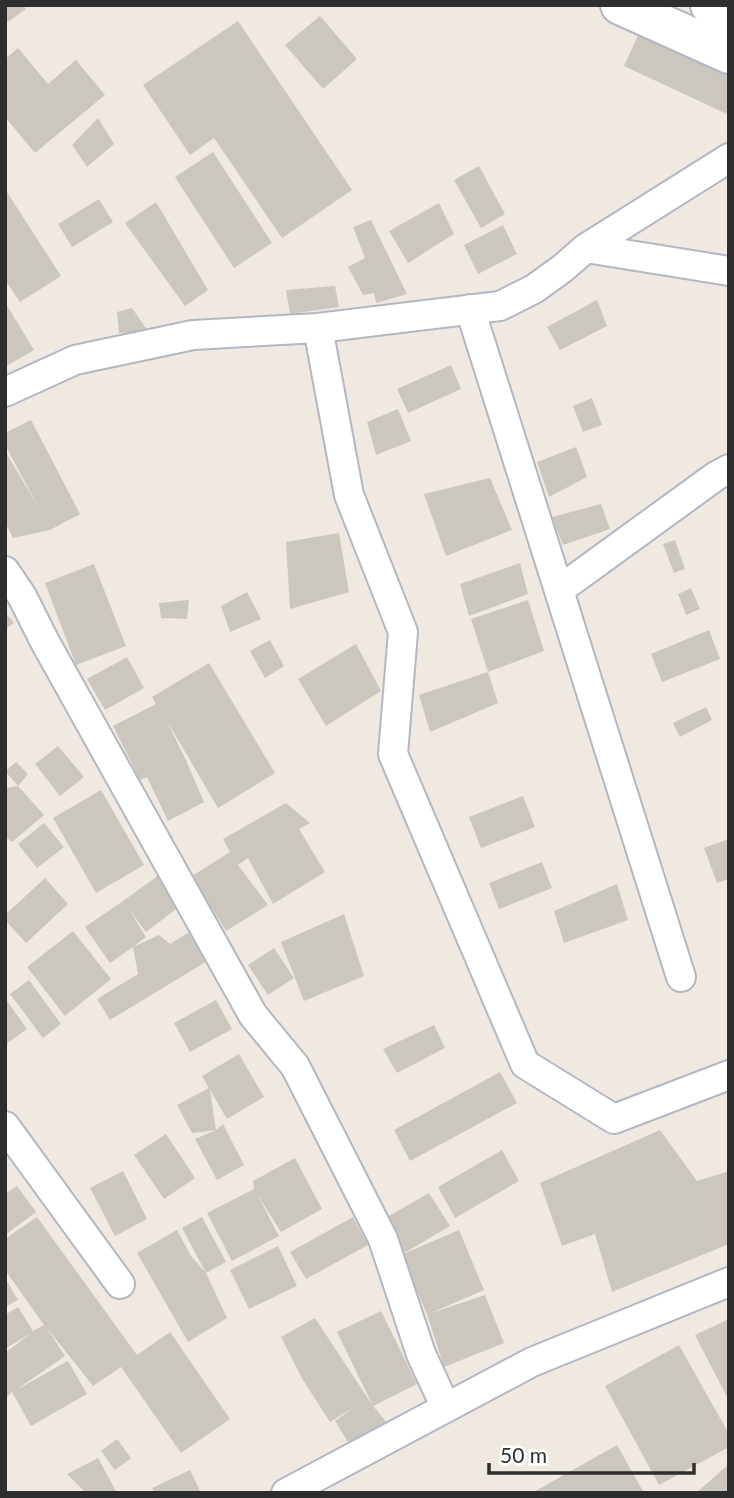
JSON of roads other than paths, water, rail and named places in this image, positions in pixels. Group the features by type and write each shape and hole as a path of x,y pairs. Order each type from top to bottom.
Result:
{"main road":[{"path":"620,5 729,54"},
{"path":"710,5 729,13"}],"street":[{"path":"5,392 75,360 193,335 318,328 500,306 534,289 586,248 729,158"},
{"path":"586,248 729,271"},
{"path":"470,309 681,977"},
{"path":"318,328 349,495 403,632 393,754 525,1064 614,1119 729,1074"},
{"path":"559,590 729,469"},
{"path":"5,572 22,596 253,1015 295,1066 383,1239 421,1354 446,1408"},
{"path":"5,1126 120,1284"},
{"path":"286,1493 532,1362 729,1282"}]}
